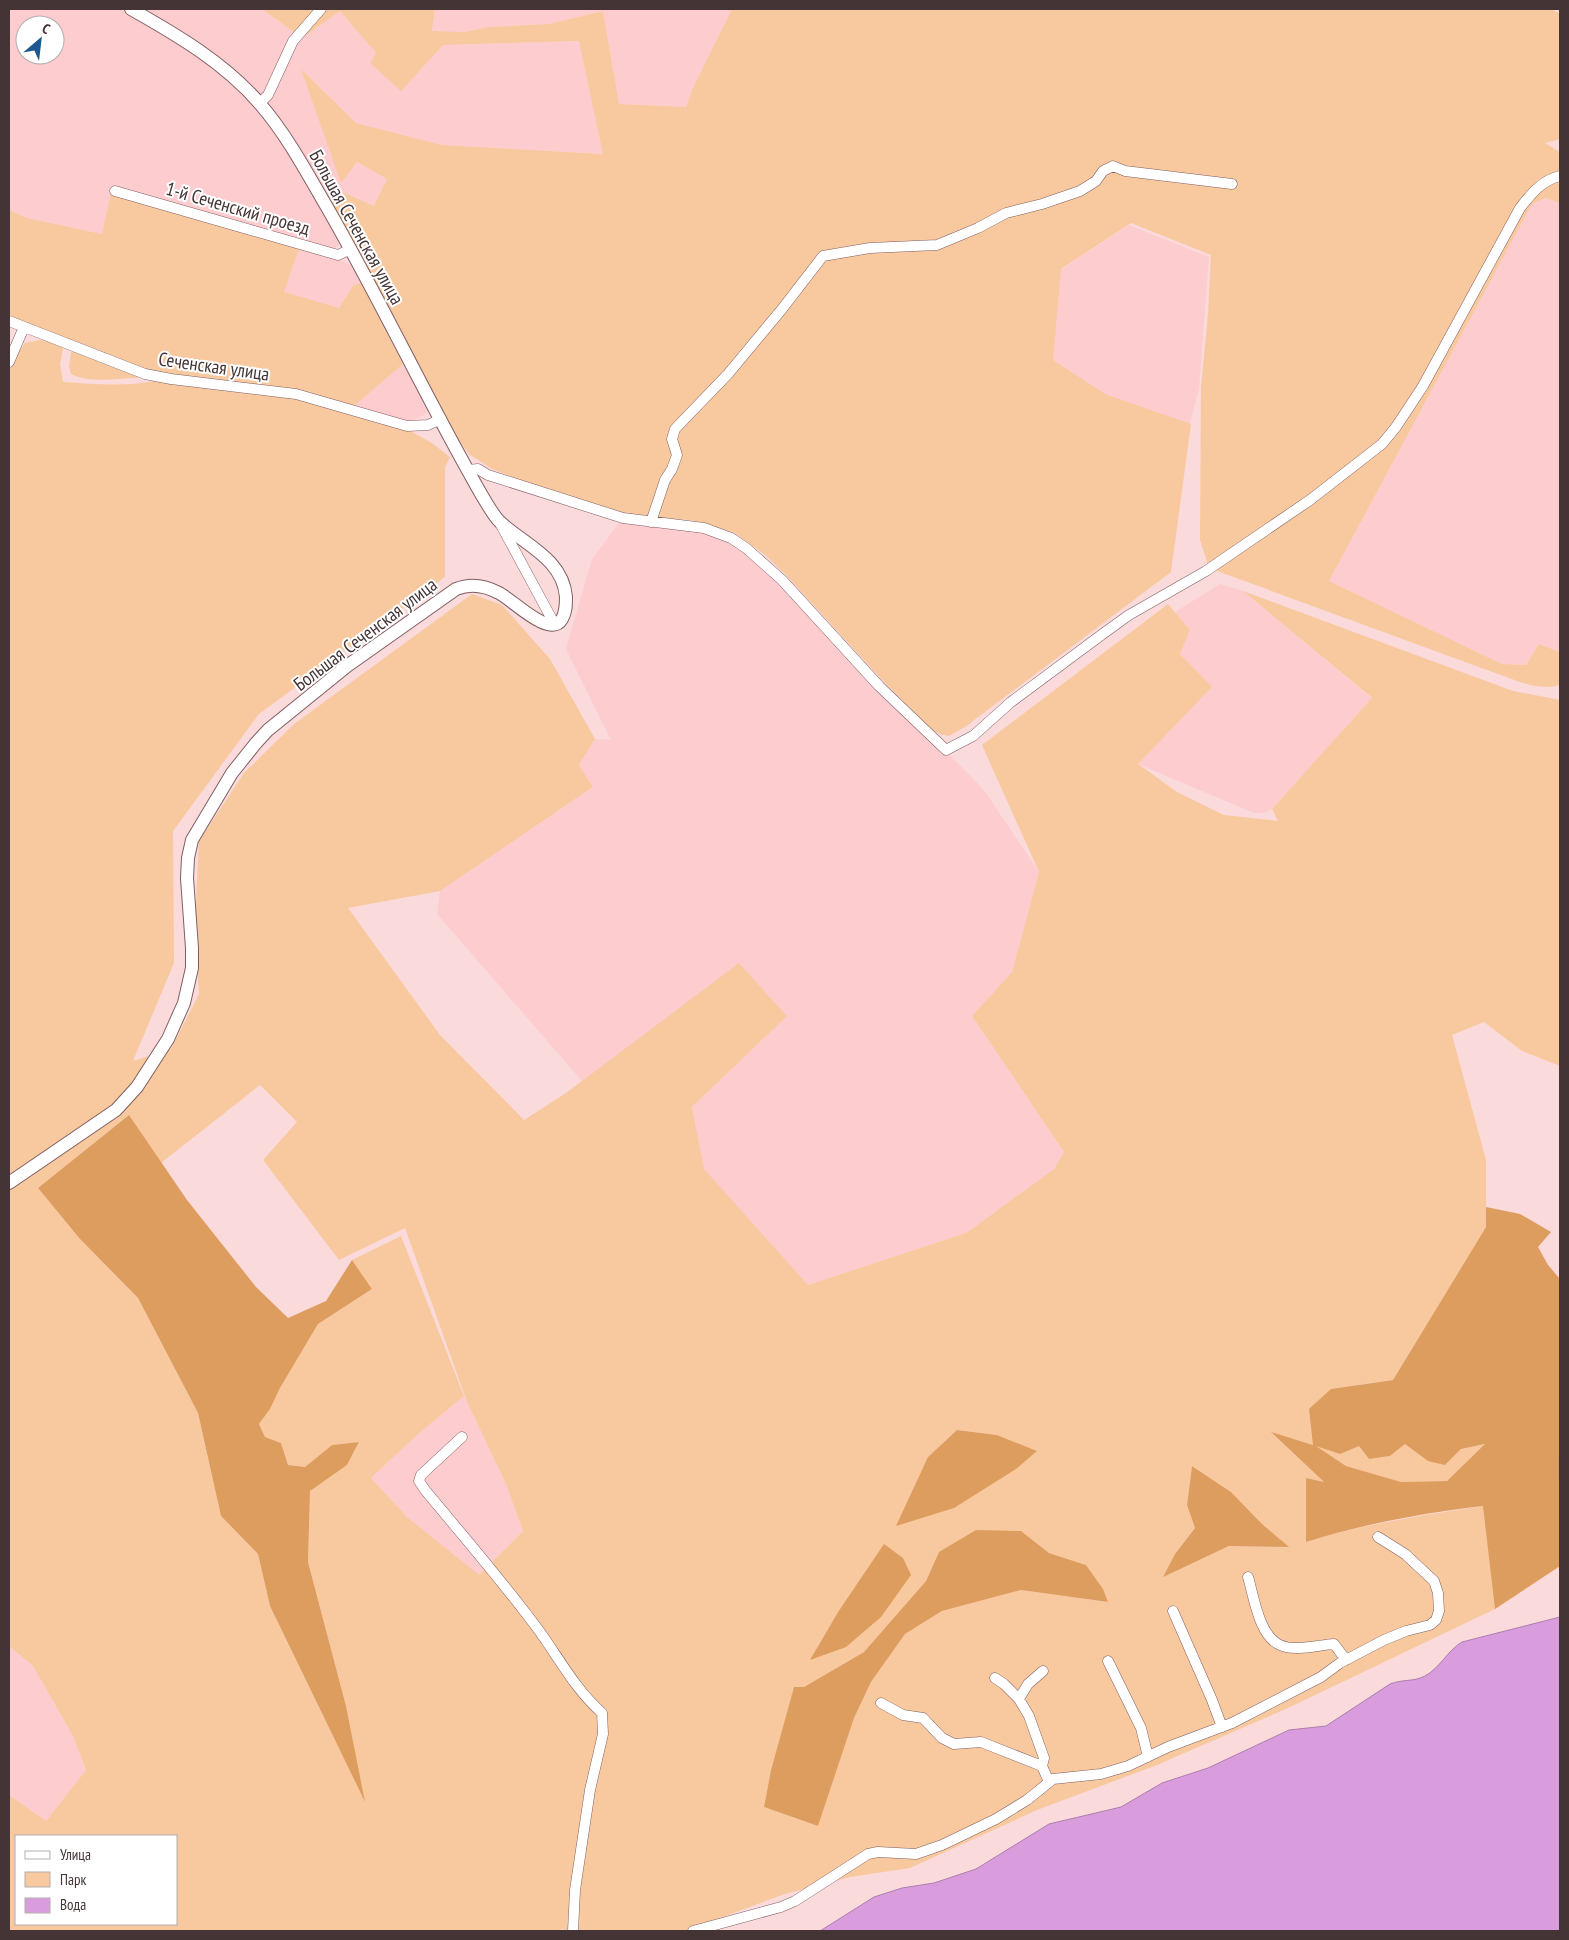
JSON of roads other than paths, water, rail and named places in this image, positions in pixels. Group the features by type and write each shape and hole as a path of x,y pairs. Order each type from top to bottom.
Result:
{"street":[{"name":"Большая Сеченская улица","path":"9,1183 116,1110 137,1088 168,1039 184,1003 192,968 187,878 188,858 192,840 232,773 268,730 347,666 398,628 464,585 485,587 498,592 548,626 562,620 566,608 565,593 557,571 546,558 499,521 468,470 351,249 299,160 260,103 211,60 176,34 131,9"},
{"path":"260,103 268,95 293,42 321,9"},
{"path":"652,522 665,480 672,469 677,455 672,439 675,429 728,374 823,256 870,248 937,244 978,228 1006,213 1042,204 1080,191 1096,181 1103,171 1113,166 1126,171 1232,184"},
{"path":"468,470 478,469 488,475 617,516 704,528 731,538 746,548 782,580 879,686 946,750 973,736 1011,702 1110,629 1206,571 1310,500 1382,444 1396,428 1423,386 1520,208 1538,186 1560,176"},
{"name":"1-й Сеченский проезд","path":"115,190 338,255 351,249"},
{"name":"Сеченская улица","path":"9,321 144,374 170,380 296,394 407,426 428,425 441,418"},
{"path":"9,362 24,327"},
{"path":"499,521 554,625"},
{"path":"462,1436 421,1475 419,1481 540,1632 570,1678 602,1713 603,1734 590,1790 575,1890 573,1931"},
{"path":"693,1931 781,1907 795,1901 868,1854 878,1852 916,1854 942,1845 996,1819 1027,1800 1053,1779 1101,1774 1148,1758 1168,1747 1222,1727 1321,1677 1346,1660 1399,1634 1430,1625 1436,1620 1439,1611 1438,1593 1434,1581 1405,1554 1378,1537"},
{"path":"1248,1577 1264,1631 1280,1645 1294,1648 1334,1644 1346,1660"},
{"path":"1173,1611 1222,1727"},
{"path":"1108,1661 1141,1728 1148,1758"},
{"path":"1019,1699 1028,1684 1043,1671"},
{"path":"995,1678 1019,1699 1029,1716 1044,1758 1042,1766 1049,1782"},
{"path":"881,1703 904,1715 923,1718 942,1738 954,1744 981,1742 1042,1766"}],"water":[{"path":"1560,1617 1560,1931 820,1931 874,1897 902,1888 934,1883 976,1869 1049,1824 1121,1807 1162,1783 1208,1768 1289,1730 1326,1726 1390,1684 1417,1679 1430,1673 1462,1642"}],"waterway":[{"path":"1560,1458 1560,1479"}]}
